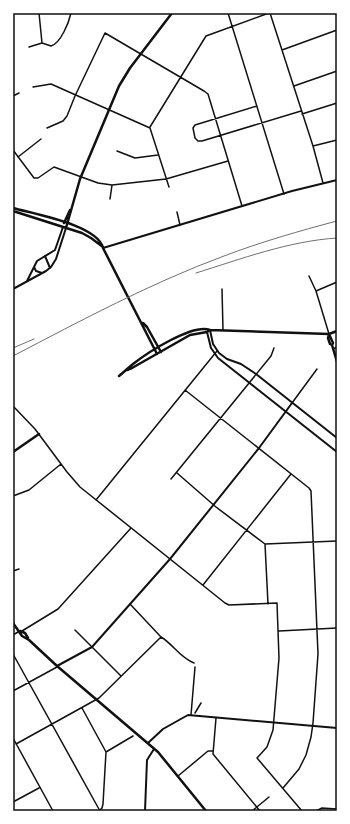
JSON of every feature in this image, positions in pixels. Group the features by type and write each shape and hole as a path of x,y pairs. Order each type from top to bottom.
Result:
{"main road":[{"path":"169,13 170,18"},
{"path":"64,227 81,176 124,77 140,54 170,18 172,13"},
{"path":"13,208 66,223 84,229 94,235 102,243 103,248 135,309 161,352"},
{"path":"13,211 88,236 103,248"},
{"path":"143,323 144,329 158,354"},
{"path":"127,370 190,335 208,330"},
{"path":"119,376 135,362 189,332 223,330 329,334 337,331"},
{"path":"329,334 333,343 332,347 337,362"},
{"path":"13,452 39,434"},
{"path":"13,623 29,640 96,700 148,743 178,776 206,811"}],"street":[{"path":"39,13 42,43"},
{"path":"29,47 42,43 51,46 56,44 69,21 71,13"},
{"path":"228,13 284,194"},
{"path":"169,186 150,128 206,36 270,13 313,146 323,183"},
{"path":"282,50 337,30"},
{"path":"47,128 65,119 69,113 75,96 105,33 208,94 242,206"},
{"path":"294,86 337,71"},
{"path":"33,88 51,84 75,96 150,128"},
{"path":"13,96 19,93"},
{"path":"302,114 337,103"},
{"path":"257,106 194,126 195,138 200,141 301,111"},
{"path":"18,157 41,139"},
{"path":"313,146 337,140"},
{"path":"13,150 34,178 38,178 53,167 98,182 112,185 166,179 228,161"},
{"path":"118,151 135,158 158,154"},
{"path":"103,248 242,206 337,180"},
{"path":"110,199 112,185"},
{"path":"177,212 180,225"},
{"path":"27,280 37,261 55,250 64,227"},
{"path":"13,290 27,280 50,268 56,259 64,227"},
{"path":"44,256 50,268"},
{"path":"34,265 36,271 42,273"},
{"path":"308,276 316,291 329,334"},
{"path":"316,291 337,282"},
{"path":"222,289 223,330"},
{"path":"208,330 217,351 227,359 241,364 256,374 337,438"},
{"path":"208,330 210,345 214,354 337,452"},
{"path":"332,347 337,347"},
{"path":"171,479 222,419 272,354 274,348"},
{"path":"95,500 217,351"},
{"path":"13,690 92,647 170,559 259,448 317,369"},
{"path":"185,390 311,491 317,629 317,670 313,726 306,755 299,769 283,788"},
{"path":"13,406 39,434 73,480 95,500 229,605 277,603 280,658 274,722 270,742 257,758 302,811"},
{"path":"13,496 29,490 61,464"},
{"path":"177,473 265,544 337,541"},
{"path":"203,585 291,474"},
{"path":"13,635 58,609 131,528"},
{"path":"265,544 268,604"},
{"path":"13,571 19,569"},
{"path":"130,604 183,658 194,663"},
{"path":"278,631 337,628"},
{"path":"75,630 121,676"},
{"path":"16,744 96,700 161,637"},
{"path":"13,654 100,811"},
{"path":"191,715 195,667"},
{"path":"195,713 201,703"},
{"path":"82,708 106,752 104,802 100,811"},
{"path":"148,743 167,726 187,715 337,728"},
{"path":"216,718 213,751 215,757 260,811"},
{"path":"106,752 133,736"},
{"path":"13,738 53,811"},
{"path":"144,810 147,760 154,749"},
{"path":"178,776 208,751 213,751"},
{"path":"13,802 40,787"},
{"path":"252,811 269,797"},
{"path":"316,811 322,808 337,808"}],"railway":[{"path":"13,356 170,278 266,241 337,221"},
{"path":"196,273 283,247 337,238"},
{"path":"13,348 34,339"}]}
